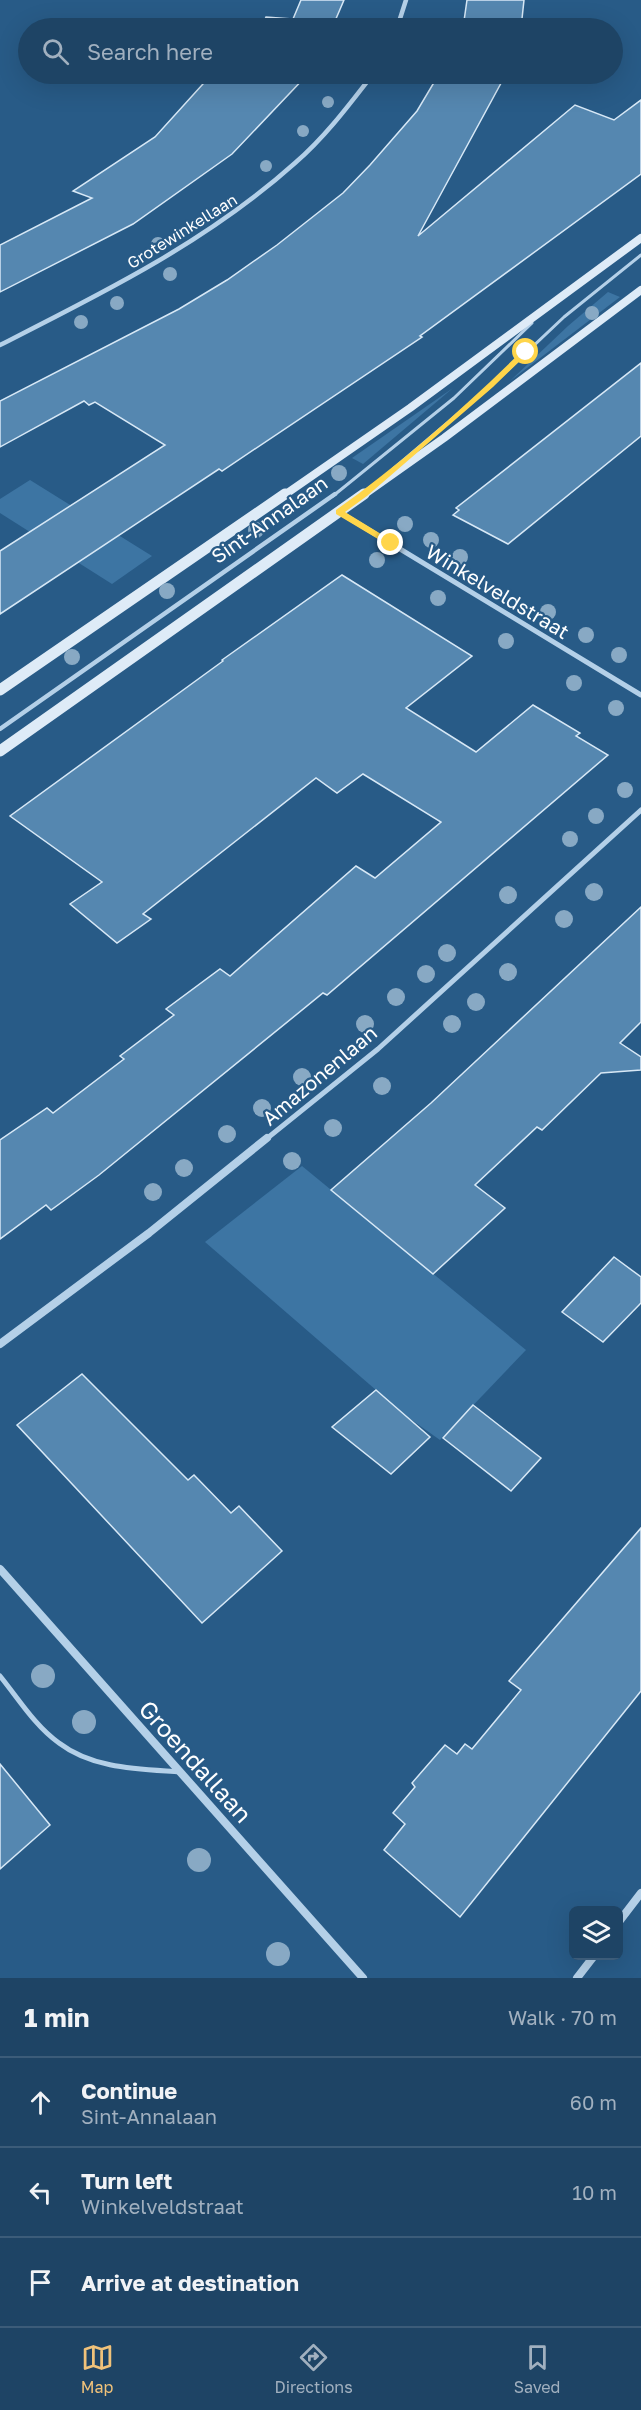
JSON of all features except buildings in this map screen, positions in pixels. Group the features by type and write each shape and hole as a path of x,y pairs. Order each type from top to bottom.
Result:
{"main road":[{"name":"Sint-Annalaan","path":"0,690 410,408 540,315 641,238"},
{"name":"Sint-Annalaan","path":"0,750 364,495 519,383 641,290"}],"street":[{"path":"400,18 406,0"},
{"name":"Grotewinkellaan","path":"0,345 157,263 205,234 281,178 312,148 366,84"},
{"name":"Winkelveldstraat","path":"339,512 641,695"},
{"name":"Amazonenlaan","path":"0,1344 195,1197 378,1049 641,810"},
{"name":"Groendallaan","path":"0,1569 363,1978"},
{"path":"623,1916 641,1893"},
{"path":"577,1978 591,1960"}],"lane":[{"name":"Sint-Annalaan","path":"364,495 491,386 564,318 641,255"},
{"name":"Sint-Annalaan","path":"0,729 318,507 369,468 454,398 540,315"},
{"path":"0,1676 56,1740 70,1751 88,1759 126,1767 180,1772"}],"shaded area":[{"path":"608,292 620,297 510,381 568,326"},
{"path":"453,388 363,464 352,458"},
{"path":"30,480 152,556 112,584 0,513 0,499"},
{"path":"302,1166 526,1350 440,1440 406,1416 205,1242"}],"route":[{"path":"391,543 339,512 364,495 491,386 526,352"}]}
